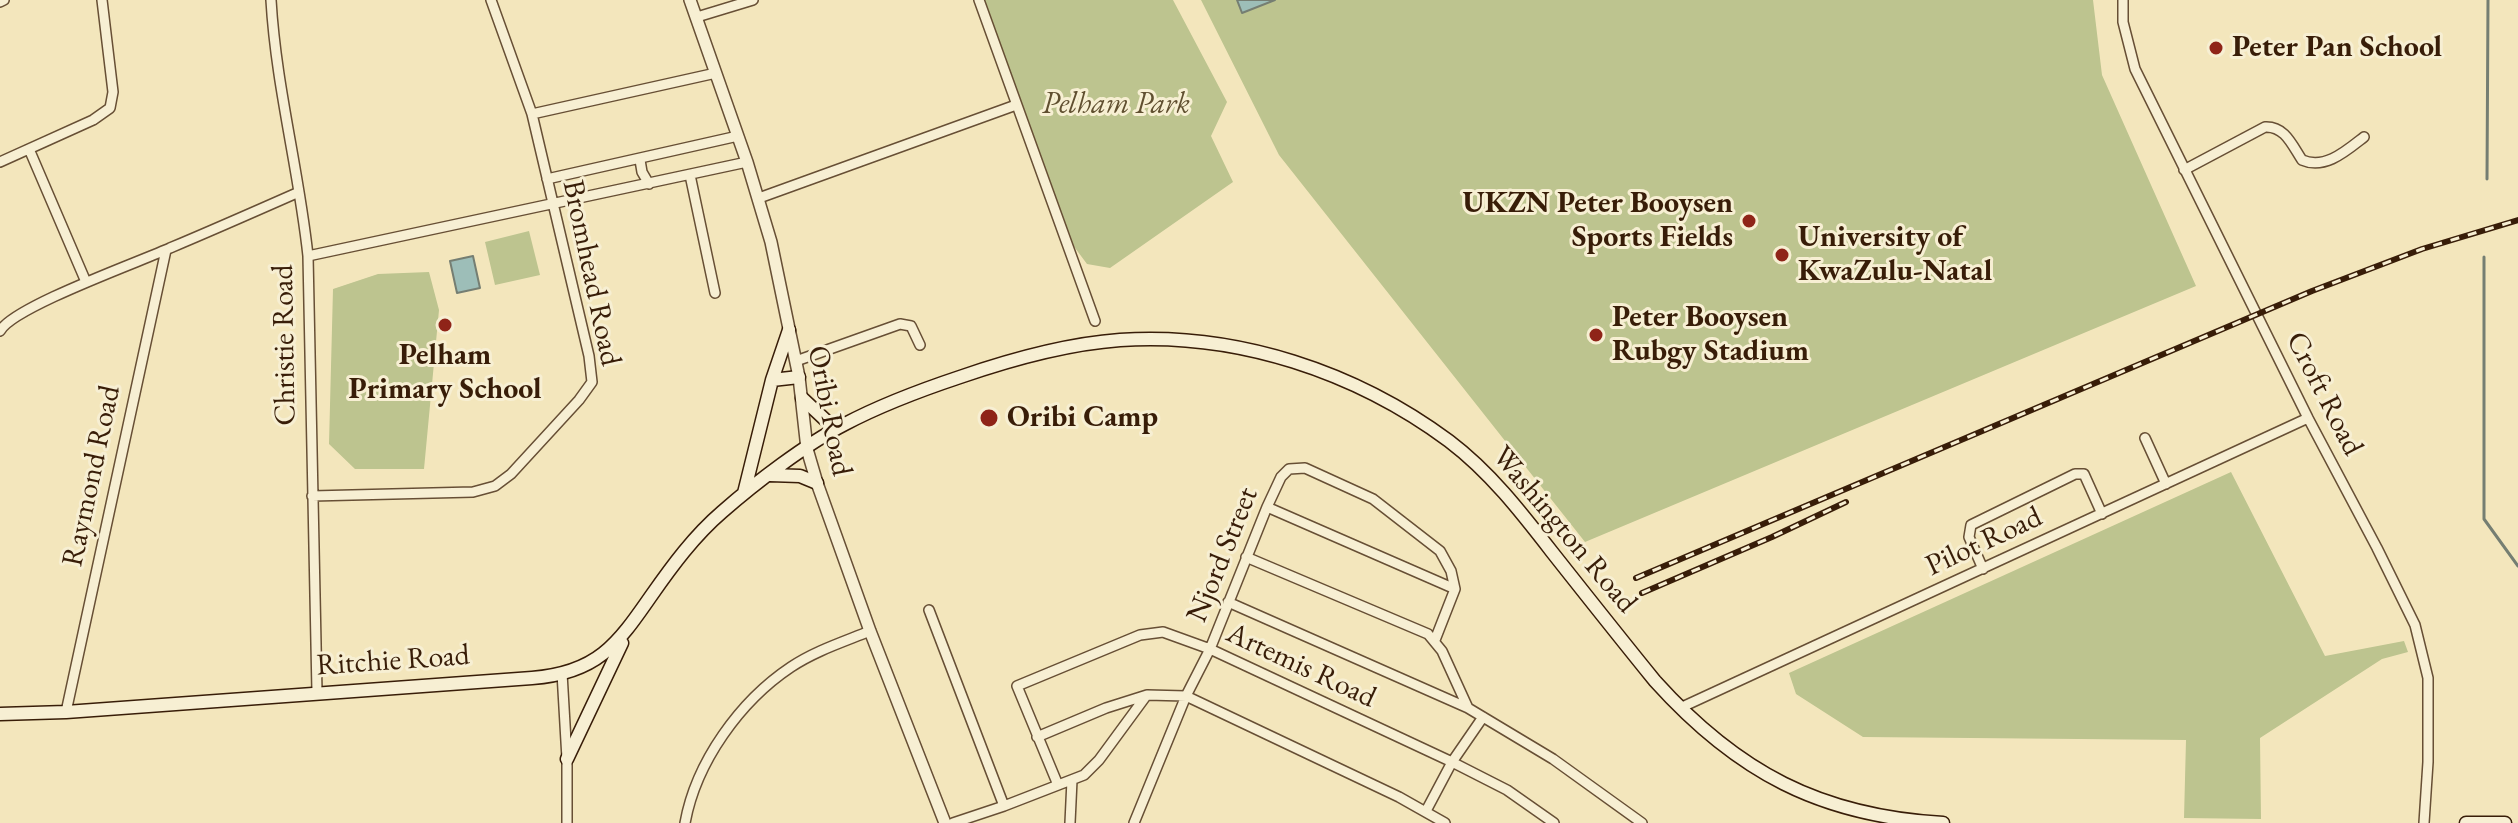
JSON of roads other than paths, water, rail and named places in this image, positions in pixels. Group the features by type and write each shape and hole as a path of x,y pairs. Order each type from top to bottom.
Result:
{"main road":[{"path":"744,493 772,380 789,330"},
{"name":"Washington Road","path":"720,514 744,493 835,429 892,402 1045,351 1123,340 1195,342 1310,366 1340,377 1388,402 1450,442 1474,462 1509,498 1637,659 1680,708 1737,757 1804,793 1850,810 1943,823"},
{"path":"772,380 799,377"},
{"path":"802,398 835,429"},
{"path":"770,475 800,476 817,483"},
{"name":"Ritchie Road","path":"0,714 66,712 532,678 562,673 588,664 626,633 687,549 720,514"},
{"path":"567,759 626,633"},
{"path":"2466,823 2505,823"}],"street":[{"path":"0,162 93,120 110,108 113,92 102,0"},
{"name":"Christie Road","path":"271,0 278,79 308,256 317,692"},
{"name":"Bromhead Road","path":"312,496 485,490 511,474 589,389 592,374 532,114 491,0"},
{"name":"Oribi Road","path":"690,0 759,198 796,361 807,449 817,483 870,631 945,823"},
{"path":"697,17 753,0"},
{"path":"979,0 1095,321"},
{"name":"Croft Road","path":"2123,0 2123,22 2135,69 2308,418 2409,611 2428,678 2424,823"},
{"path":"532,114 716,73"},
{"path":"759,198 1016,105"},
{"path":"2184,170 2265,127 2276,127 2282,131 2302,160 2307,162 2333,159 2364,137"},
{"path":"547,179 738,136"},
{"path":"29,149 86,282"},
{"path":"640,160 649,184"},
{"path":"308,256 747,162"},
{"path":"690,175 715,293"},
{"path":"0,331 3,325 19,315 86,282 299,192"},
{"name":"Raymond Road","path":"66,712 166,250"},
{"path":"796,361 900,324 911,326 920,345"},
{"name":"Pilot Road","path":"1680,708 2308,418"},
{"path":"2145,438 2166,484"},
{"name":"Njord Street","path":"1134,823 1186,696 1210,649 1267,507 1281,477 1294,467 1305,468 1354,489 1432,542 1446,561 1455,589"},
{"path":"1983,569 1969,537 1971,525 2075,474 2084,474 2102,514"},
{"path":"1267,507 1455,589 1435,640"},
{"path":"1246,557 1419,630 1435,640 1468,708"},
{"path":"1228,602 1468,708 1553,759 1642,823"},
{"path":"929,610 1004,806"},
{"path":"685,823 708,762 750,702 792,666 870,631"},
{"name":"Artemis Road","path":"1037,737 1017,686 1149,632 1170,633 1452,762 1507,790 1554,823"},
{"path":"562,673 567,823"},
{"path":"1058,785 1037,737 1106,708 1147,695 1186,696 1426,811 1445,823"},
{"path":"953,823 1072,780 1091,769 1147,695"},
{"path":"1426,811 1452,762 1483,717"},
{"path":"1070,823 1072,780"}],"water":[{"path":"1237,0 1275,0 1242,13"},
{"path":"473,256 480,288 457,293 450,261"}],"waterway":[{"path":"2487,179 2488,0"},
{"path":"2484,257 2484,519 2518,566"}],"railway":[{"path":"1636,578 2312,291 2422,249 2518,220"},
{"path":"1642,593 1846,502"}],"place":[{"name":"Peter Pan School","path":"2216,48"},
{"name":"UKZN Peter Booysen Sports Fields","path":"1749,221"},
{"name":"University of KwaZulu-Natal","path":"1782,255"},
{"name":"Pelham Primary School","path":"445,325"},
{"name":"Peter Booysen Rubgy Stadium","path":"1596,335"},
{"name":"Oribi Camp","path":"989,418"}],"park label":[{"name":"Pelham Park","path":"1116,105"}]}
